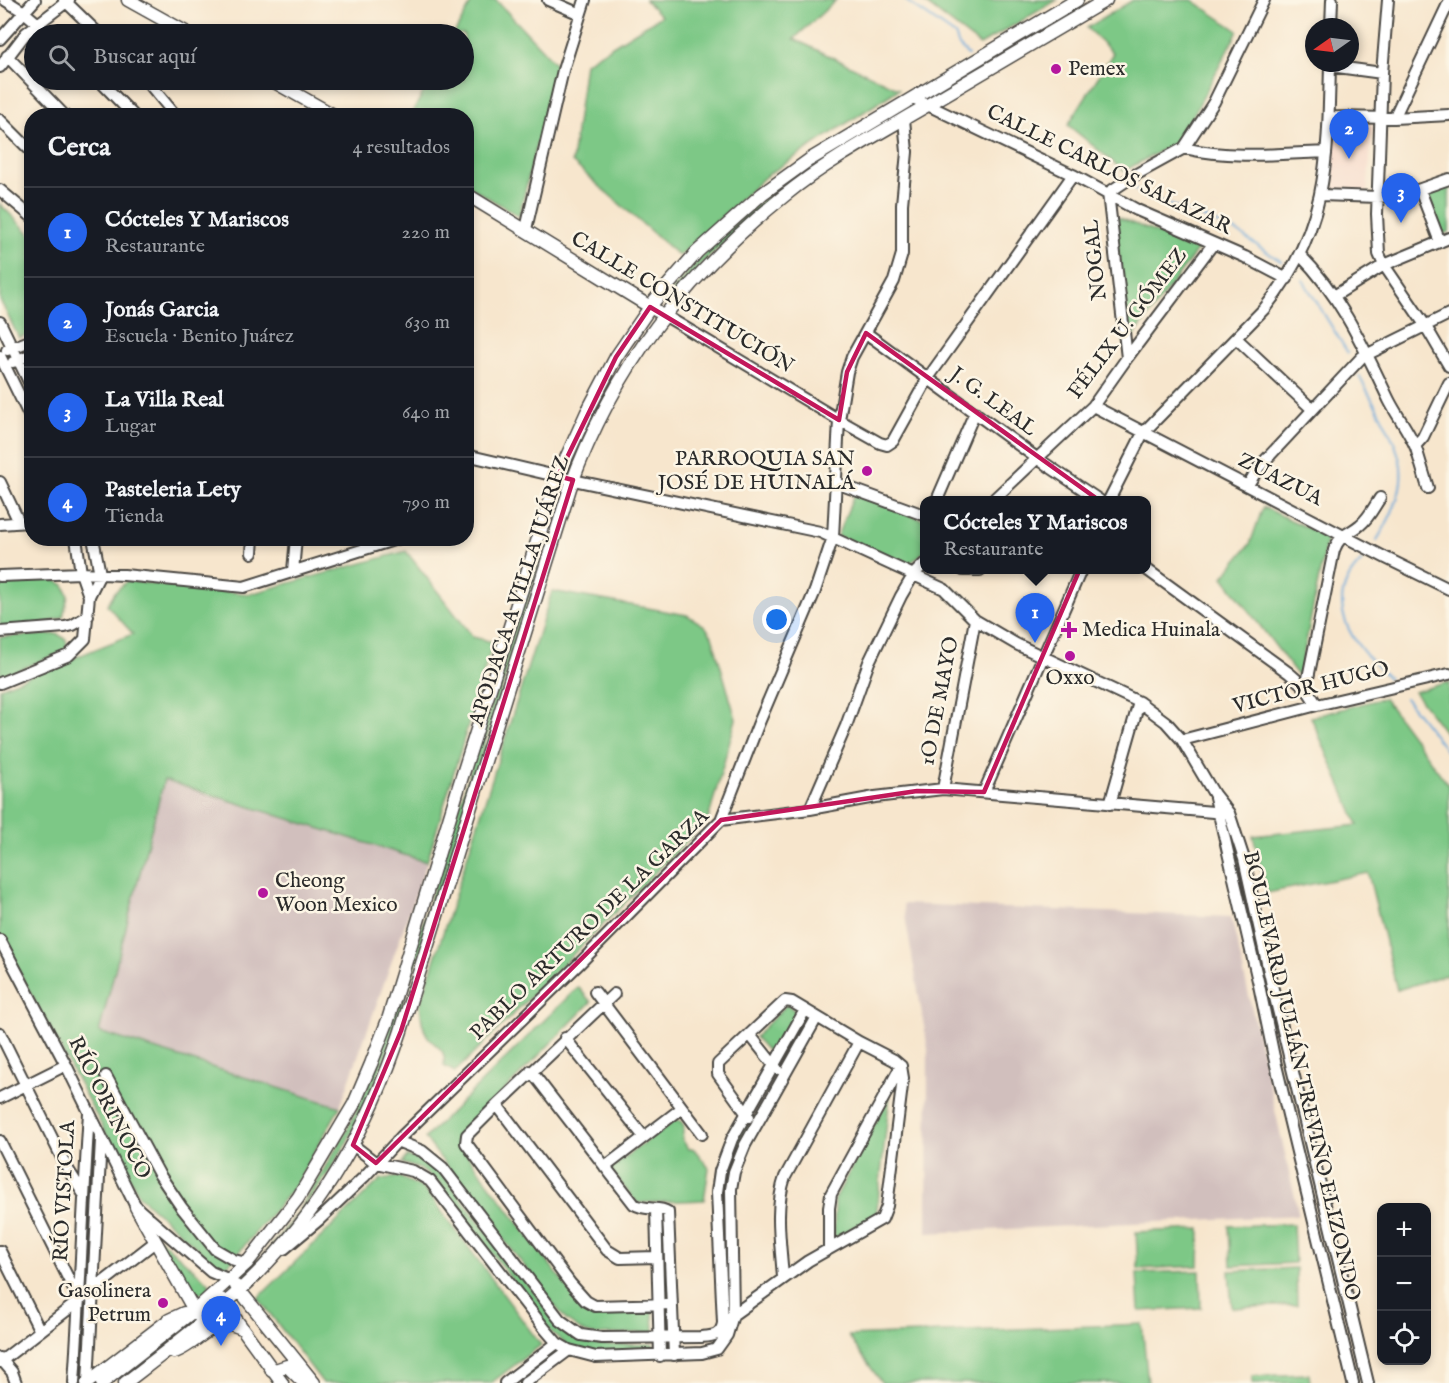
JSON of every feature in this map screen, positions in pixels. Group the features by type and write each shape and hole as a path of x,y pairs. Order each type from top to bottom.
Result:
{"main road":[{"path":"128,0 164,24"},
{"name":"APODACA A VILLA JUÁREZ","path":"102,1383 194,1311 247,1263 298,1198 354,1104 388,1020 459,786 558,476 587,412 616,357 650,307 697,252 762,194 809,160 1077,0"},
{"name":"APODACA A VILLA JUÁREZ","path":"125,1383 206,1326 272,1258 317,1202 353,1145 388,1069 573,480 594,431 630,363 664,315 709,263 786,195 853,149 1106,0"},
{"path":"289,90 321,108"},
{"name":"CALLE CONSTITUCIÓN","path":"474,199 664,315"},
{"path":"136,1207 194,1311 206,1326 223,1323 242,1328"},
{"path":"230,1280 314,1383"},
{"path":"216,1292 282,1383"},
{"path":"87,1382 168,1320 194,1311"},
{"path":"273,1371 287,1366 304,1383"}],"street":[{"path":"5,0 37,23 66,1 89,24"},
{"path":"0,39 35,0"},
{"path":"548,0 580,14"},
{"path":"526,229 562,70 585,0"},
{"path":"1111,192 1135,175 1184,148 1214,102 1264,0"},
{"path":"1331,18 1332,0"},
{"path":"1388,0 1382,73 1378,197 1380,254 1384,265 1425,325 1449,366"},
{"path":"1394,118 1449,2"},
{"path":"0,67 24,35"},
{"path":"7,56 24,74"},
{"path":"1359,69 1382,73"},
{"path":"1112,496 1143,433 1264,309 1299,258 1321,195 1329,117 1330,72"},
{"path":"40,90 57,108"},
{"path":"109,90 126,108"},
{"path":"154,90 169,108"},
{"name":"CALLE CARLOS SALAZAR","path":"913,98 1111,192 1137,210 1288,277"},
{"path":"1329,117 1394,118 1449,115"},
{"path":"721,820 815,591 833,537 839,420 847,372 894,281 902,254 902,204 907,152 904,119"},
{"path":"0,120 24,144"},
{"path":"1184,148 1204,153 1234,155 1326,152"},
{"path":"928,378 1073,175"},
{"path":"1321,195 1378,197 1406,194 1449,179"},
{"path":"0,190 24,210"},
{"path":"1334,296 1384,265 1445,240 1420,190"},
{"name":"NOGAL","path":"1111,192 1127,358"},
{"name":"FÉLIX U. GÓMEZ","path":"998,496 1093,406 1214,244"},
{"path":"1299,258 1315,270 1334,296 1415,446 1428,488"},
{"path":"1248,485 1259,467 1365,355 1449,314"},
{"name":"CALLE CONSTITUCIÓN","path":"664,315 839,420 887,445 893,441 928,378"},
{"path":"0,322 24,371"},
{"name":"J. G. LEAL","path":"866,333 1092,496"},
{"path":"1236,338 1312,409"},
{"path":"2,358 13,348 24,343"},
{"path":"2,358 19,360 24,358"},
{"path":"2,358 24,404"},
{"path":"1415,446 1423,437 1449,383"},
{"name":"ZUAZUA","path":"1093,406 1449,589"},
{"path":"939,496 975,412"},
{"path":"474,457 573,480 797,526 833,537 914,574 944,589 975,620 1043,658 1139,702 1166,722 1182,740 1223,813"},
{"path":"0,482 24,522 0,524"},
{"path":"836,483 920,514"},
{"path":"1306,688 1334,550 1343,535 1367,519 1380,498"},
{"path":"0,683 54,662 73,652 85,639 89,596 81,573 77,546"},
{"path":"89,596 100,574 95,546"},
{"path":"252,546 252,553"},
{"path":"293,571 295,546"},
{"path":"0,576 81,573 244,587 374,546"},
{"path":"810,809 846,726 868,662 887,622 914,574 920,569"},
{"path":"1151,573 1289,673 1306,688 1317,705"},
{"path":"984,792 1079,574"},
{"path":"0,632 65,627 88,616"},
{"name":"1O DE MAYO","path":"943,789 975,620"},
{"name":"VICTOR HUGO","path":"1182,740 1449,674"},
{"path":"1110,804 1139,702"},
{"name":"PABLO ARTURO DE LA GARZA","path":"272,1258 320,1219 579,964 721,820 943,789 1223,813"},
{"name":"BOULEVARD JULIÁN TREVIÑO ELIZONDO","path":"1223,813 1274,1058 1353,1383"},
{"name":"BOULEVARD JULIÁN TREVIÑO ELIZONDO","path":"1223,813 1244,859 1368,1383"},
{"name":"RÍO ORINOCO","path":"0,940 89,1110 136,1207 211,1272 230,1280"},
{"path":"595,992 702,1134"},
{"path":"614,994 531,1071 467,1135 465,1140 467,1146 586,1301 602,1307 671,1304"},
{"path":"397,1141 422,1151 443,1168 541,1296 566,1326 575,1332 589,1337 700,1337 721,1328 733,1315 783,1278 829,1248 877,1224 885,1214 903,1078 901,1066 792,1002 785,1001 716,1069 755,1126"},
{"path":"721,1328 717,1183 724,1156 805,1010"},
{"path":"353,1145 376,1163 413,1171 430,1181 557,1343 569,1350 596,1357 708,1353 719,1346 727,1335 733,1315 731,1189 738,1159 817,1017"},
{"path":"0,1034 67,1168 83,1193"},
{"path":"750,1035 782,1077"},
{"path":"565,1038 644,1137"},
{"path":"783,1278 779,1202 781,1188 859,1042"},
{"path":"0,1098 66,1065"},
{"path":"829,1248 828,1208 831,1194 901,1066"},
{"path":"531,1071 634,1204 647,1210 662,1210"},
{"path":"106,1076 159,1174 182,1208 215,1249 234,1260 247,1263"},
{"path":"497,1105 607,1250 620,1258 656,1257"},
{"path":"606,1167 682,1108"},
{"name":"RÍO VISTOLA","path":"74,1383 89,1110"},
{"name":"RÍO VISTOLA","path":"87,1382 102,1137"},
{"path":"0,1141 80,1301"},
{"path":"660,1356 656,1257 662,1210"},
{"path":"662,1210 674,1355"},
{"path":"16,1383 12,1372 0,1360 155,1242"},
{"path":"0,1251 40,1331"},
{"path":"211,1272 216,1292"},
{"path":"505,1383 557,1343"},
{"path":"525,1383 569,1350"}],"highlighted area":[{"path":"650,307 839,420 847,372 866,333 1107,506 984,792 917,791 721,820 376,1163 353,1145 401,1031 573,480 558,476 616,357"}],"shaded area":[{"path":"1373,125 1367,192 1328,191 1331,127"},
{"path":"164,780 427,862 340,1107 99,1032"},
{"path":"903,904 1231,917 1299,1215 927,1233 928,1049"}],"green space":[{"path":"473,0 496,0 556,64 519,216 474,189 474,108 415,108 425,90 474,90 474,24 460,24"},
{"path":"645,0 836,0 794,39 899,89 766,176 679,256 572,162 585,63 661,16"},
{"path":"921,0 1057,0 980,45"},
{"path":"1133,0 1192,0 1238,31 1180,140 1124,171 1068,125 1113,53 1087,28"},
{"path":"801,173 804,174 707,258 667,304 662,304 692,267 726,232 781,186"},
{"path":"1449,184 1449,232 1440,235 1425,193"},
{"path":"0,204 24,228 24,336 19,338 0,300"},
{"path":"1114,216 1198,249 1130,341"},
{"path":"564,485 447,868 388,1051 366,1104 327,1175 284,1234 261,1258 297,1214 347,1130 367,1087 406,977 545,531 561,486"},
{"path":"855,493 920,518 920,555 908,565 837,536"},
{"path":"1263,507 1327,537 1299,677 1223,577 1250,544"},
{"path":"406,551 473,637 493,642 427,862 164,780 99,1032 340,1107 295,1186 223,1271 140,1197 0,936 0,688 133,634 107,605 115,592 127,581 250,594"},
{"path":"50,577 64,585 68,596 63,617 47,623 0,628 0,580"},
{"path":"552,591 687,615 705,626 712,636 736,719 708,820 455,1072 444,1066 443,1052 429,1038 422,1022 420,1005"},
{"path":"57,634 66,639 67,646 62,653 0,677 0,637"},
{"path":"1449,682 1449,737 1414,692"},
{"path":"1384,698 1449,786 1449,974 1397,990 1368,873 1267,893 1253,836 1358,825 1311,717"},
{"path":"578,987 591,1002 456,1140 579,1303 594,1312 653,1311 654,1332 593,1335 585,1333 566,1320 425,1138"},
{"path":"787,1004 797,1013 771,1055 755,1037"},
{"path":"890,1095 876,1217 834,1238 835,1199"},
{"path":"675,1120 681,1121 684,1126 682,1139 688,1149 694,1149 709,1168 704,1200 637,1203 609,1169"},
{"path":"746,1124 749,1127 734,1155 726,1183 730,1308 725,1312 722,1182 734,1144"},
{"path":"407,1156 425,1162 445,1177 566,1334 575,1339 597,1344 653,1344 654,1353 590,1352 568,1346 550,1331 439,1183 420,1169 402,1163"},
{"path":"399,1177 425,1189 541,1345 491,1383 323,1383 258,1298 381,1179"},
{"path":"1293,1224 1295,1263 1231,1266 1229,1226"},
{"path":"1200,1229 1199,1266 1138,1269 1136,1232"},
{"path":"154,1234 210,1284 207,1291 199,1294 189,1291"},
{"path":"1296,1268 1297,1305 1232,1308 1229,1271"},
{"path":"1200,1271 1201,1308 1139,1311 1137,1273"},
{"path":"1142,1324 1148,1383 882,1383 848,1336"},
{"path":"1309,1374 1310,1383 1252,1383 1252,1376"}],"waterway":[{"path":"905,0 955,35 959,46 968,55"},
{"path":"1135,189 1148,198 1236,231 1282,262"},
{"path":"1303,280 1348,353"},
{"path":"1359,376 1393,440 1400,461 1399,492 1377,540"},
{"path":"1362,561 1349,577 1343,592 1342,608 1346,623 1354,638 1376,666 1389,678"},
{"path":"1405,698 1449,754"}],"place":[{"name":"Pemex","path":"1056,69"},
{"name":"Jonás Garcia","path":"1349,159"},
{"name":"La Villa Real","path":"1401,223"},
{"name":"PARROQUIA SAN JOSÉ DE HUINALÁ","path":"867,471"},
{"name":"Medica Huinala","path":"1069,630"},
{"name":"Cócteles Y Mariscos","path":"1035,643"},
{"name":"Oxxo","path":"1070,656"},
{"name":"Cheong Woon Mexico","path":"263,893"},
{"name":"Gasolinera Petrum","path":"163,1303"},
{"name":"Pasteleria Lety","path":"221,1346"}]}
